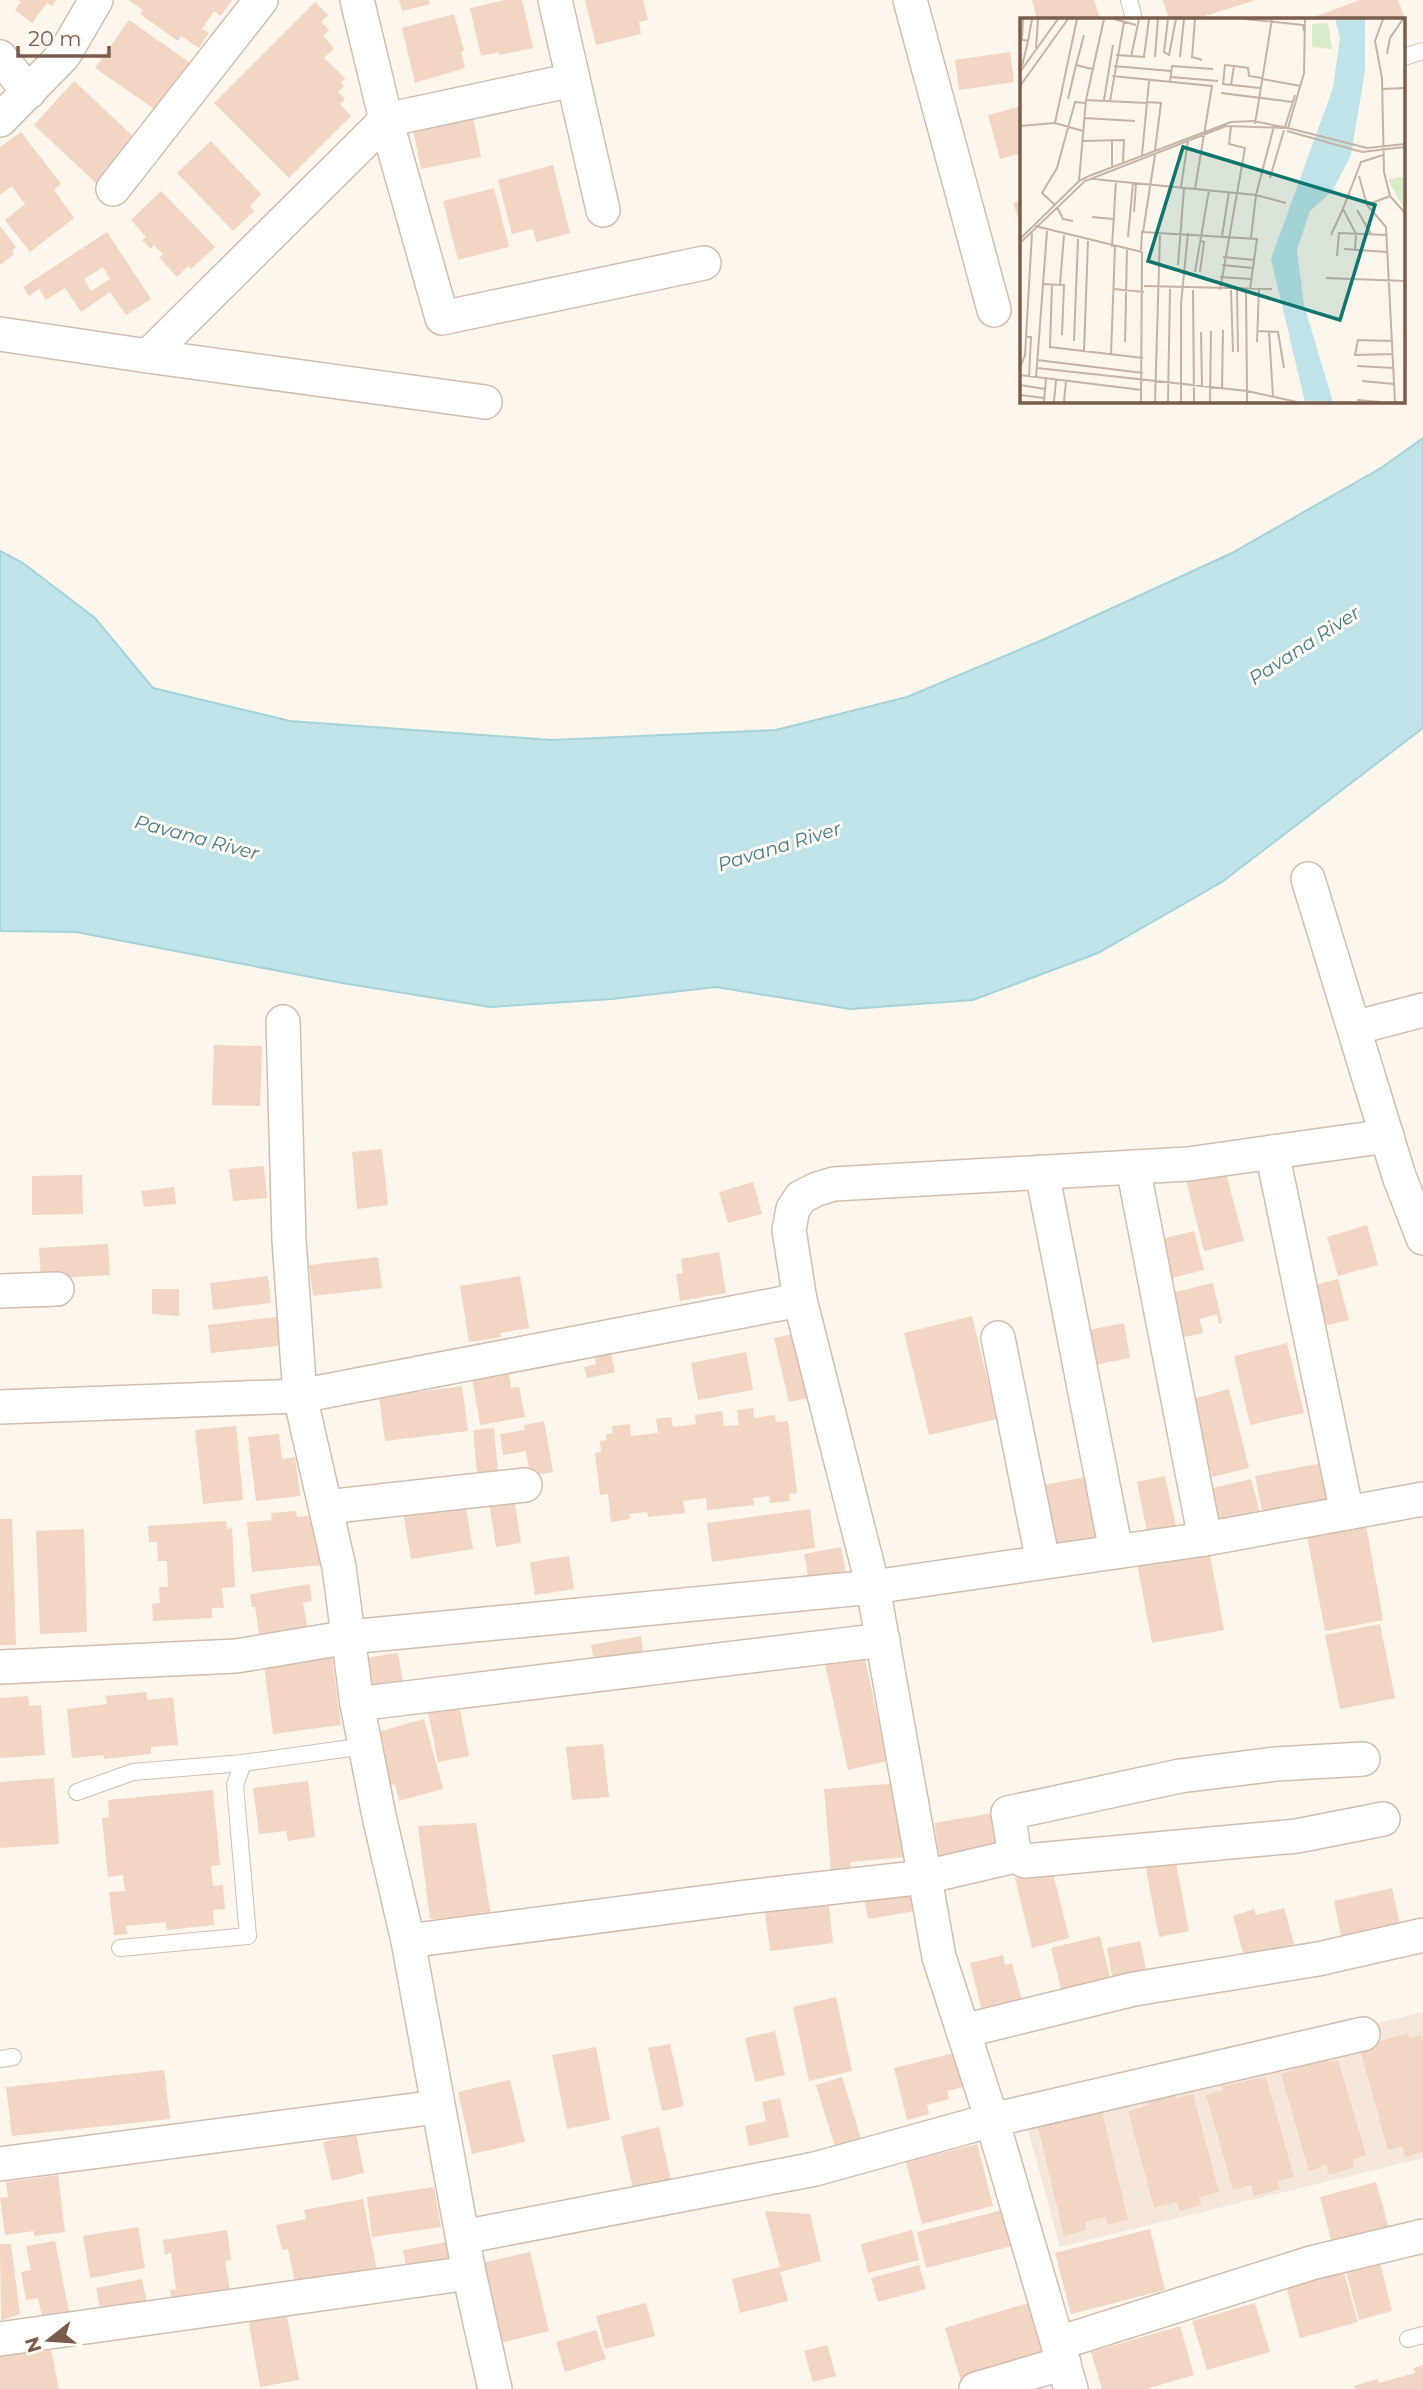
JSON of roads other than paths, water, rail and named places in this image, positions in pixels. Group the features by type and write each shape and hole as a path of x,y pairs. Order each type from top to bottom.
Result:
{"street":[{"path":"0,120 64,55 96,0"},
{"path":"113,189 261,0"},
{"path":"357,0 386,120 442,318 704,263"},
{"path":"555,0 603,211"},
{"path":"910,0 994,310"},
{"path":"0,57 29,92"},
{"path":"148,356 386,120 573,80"},
{"path":"0,334 485,402"},
{"path":"1308,879 1387,1136 1411,1172 1423,1238"},
{"path":"1354,1028 1423,1010"},
{"path":"284,1022 289,1240 300,1396 340,1567 357,1704 408,1941 469,2273 495,2389"},
{"path":"1065,2365 992,2120 939,1957 873,1587 800,1300 789,1230 793,1209 802,1197 817,1189 845,1184 1188,1164 1387,1136"},
{"path":"1272,1152 1347,1513"},
{"path":"1133,1167 1205,1539"},
{"path":"1042,1172 1116,1551"},
{"path":"0,1291 57,1289"},
{"path":"0,1407 300,1396 800,1300"},
{"path":"998,1338 1042,1562"},
{"path":"326,1507 525,1485"},
{"path":"0,1667 236,1656 349,1637 873,1587 1205,1539 1423,1499"},
{"path":"357,1704 883,1640"},
{"path":"1015,1856 1008,1813 1180,1776 1363,1759"},
{"path":"408,1941 925,1877 1015,1856 1025,1861 1297,1836 1383,1819"},
{"path":"963,2031 1134,1989 1318,1959 1423,1935"},
{"path":"463,2237 815,2169 992,2120 1363,2034"},
{"path":"0,2164 437,2107"},
{"path":"976,2389 1065,2365 1311,2263 1423,2236"},
{"path":"0,2339 469,2273"}],"lane":[{"path":"1129,0 1134,18"},
{"path":"1406,56 1423,51"},
{"path":"77,1792 133,1772 243,1763 365,1746"},
{"path":"120,1948 248,1936 234,1785 243,1763"}],"water":[{"name":"Pavana River","path":"1423,438 1423,728 1222,882 1098,953 973,1000 850,1009 716,987 612,999 490,1007 342,983 76,932 0,931 0,551 23,563 95,618 153,688 290,721 552,740 776,730 907,697 1047,638 1232,553 1381,468"}]}
